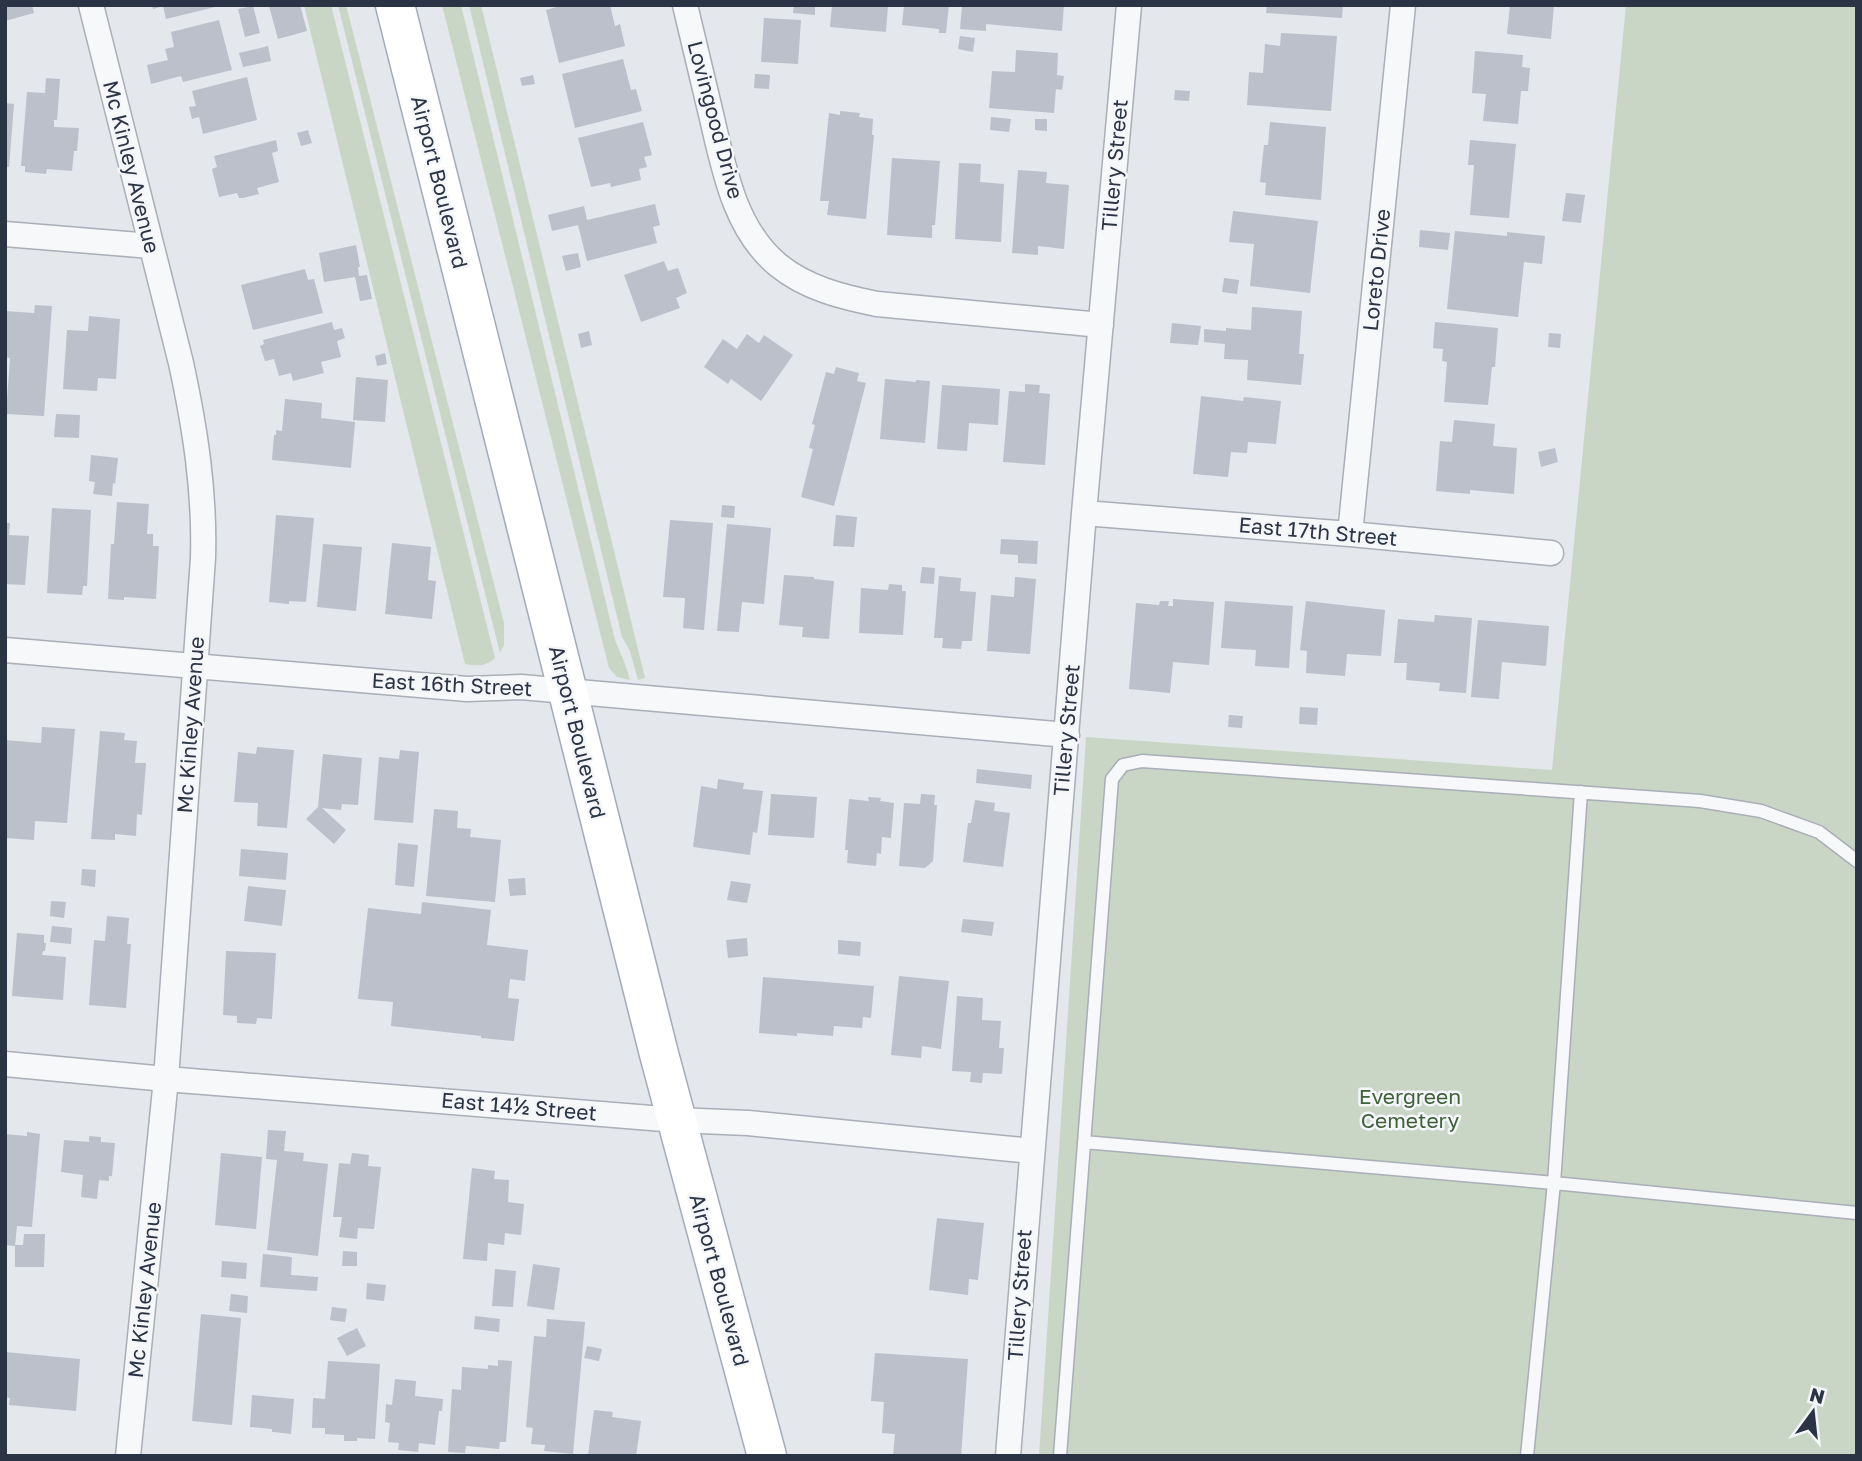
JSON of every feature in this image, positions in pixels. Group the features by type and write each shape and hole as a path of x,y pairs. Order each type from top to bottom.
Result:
{"main road":[{"name":"Airport Boulevard","path":"396,5 676,1120 767,1456"}],"street":[{"name":"Mc Kinley Avenue","path":"91,5 181,363 192,415 202,490 203,558 166,1079 128,1456"},
{"name":"Lovingood Drive","path":"685,5 730,189 743,219 760,247 778,265 806,284 877,304 1101,325"},
{"name":"Tillery Street","path":"1008,1456 1084,513 1129,5"},
{"name":"Loreto Drive","path":"1350,534 1403,5"},
{"path":"5,234 151,246"},
{"name":"East 17th Street","path":"1084,513 1551,553"},
{"name":"East 16th Street","path":"5,650 467,689 521,687 1067,735"},
{"name":"East 14½ Street","path":"5,1064 676,1120 748,1123 1032,1151"}],"lane":[{"path":"1059,1456 1112,779 1123,765 1142,761 1700,801 1761,811 1819,832 1857,861"},
{"path":"1527,1456 1554,1183 1581,792"},
{"path":"1084,1142 1554,1183 1857,1213"}],"green space":[{"path":"304,5 331,5 495,658 484,664 465,664"},
{"path":"338,5 346,5 504,623 504,645 500,653"},
{"path":"442,5 461,5 615,640 630,680 617,677 609,668"},
{"path":"469,5 481,5 645,678 638,680 630,651 622,637"},
{"name":"Evergreen Cemetery","path":"1626,5 1857,5 1857,1456 1039,1456 1086,737 1552,770"}],"building":[{"path":"5,5 32,5 34,13 5,21"},
{"path":"152,5 219,6 166,19 163,6 153,9"},
{"path":"300,5 307,31 278,39 269,6"},
{"path":"564,5 610,5 615,26 620,24 625,46 559,63 546,10"},
{"path":"794,5 815,5 815,15 793,13"},
{"path":"832,5 888,5 886,32 830,27"},
{"path":"904,5 949,5 946,33 939,33 939,29 902,25"},
{"path":"1064,5 1062,31 986,24 986,31 960,29 962,6"},
{"path":"1267,5 1343,5 1342,18 1266,13"},
{"path":"1510,5 1554,5 1551,39 1507,34"},
{"path":"253,6 260,33 245,37 238,9"},
{"path":"764,18 801,20 798,64 761,62"},
{"path":"219,20 232,70 183,82 181,76 151,84 147,65 168,60 165,49 174,47 171,32"},
{"path":"1281,33 1337,36 1331,111 1247,105 1249,72 1263,73 1265,44 1280,46"},
{"path":"960,36 975,38 973,52 958,49"},
{"path":"268,46 271,61 243,67 239,53"},
{"path":"1016,50 1058,53 1057,75 1064,76 1062,90 1056,89 1054,113 989,108 992,71 1015,72"},
{"path":"1475,51 1523,55 1522,67 1530,68 1528,91 1521,91 1518,124 1483,121 1486,94 1472,93"},
{"path":"623,59 631,90 636,89 642,111 575,128 562,74"},
{"path":"755,74 770,75 769,89 754,88"},
{"path":"533,75 535,84 522,86 520,78"},
{"path":"247,77 257,120 203,134 199,117 192,119 189,107 196,106 192,91"},
{"path":"46,78 60,79 57,120 54,120 54,127 79,128 72,171 47,169 46,174 25,172 25,166 21,166 27,92 45,93"},
{"path":"1175,90 1190,91 1189,101 1174,100"},
{"path":"5,103 14,104 9,167 5,167"},
{"path":"840,111 860,113 859,117 873,119 874,135 866,219 827,215 829,201 820,201 829,113 840,115"},
{"path":"991,117 1011,119 1009,132 990,130"},
{"path":"1035,119 1047,119 1047,131 1035,130"},
{"path":"643,122 652,155 644,157 647,167 639,169 641,180 611,187 610,183 591,187 578,138"},
{"path":"1270,122 1326,127 1321,200 1265,195 1266,183 1260,182 1264,145 1268,145"},
{"path":"308,130 312,143 301,146 297,133"},
{"path":"276,140 278,151 272,153 279,182 257,188 259,194 243,198 239,198 237,193 219,197 212,169 217,167 214,156"},
{"path":"1470,140 1516,144 1509,218 1470,215 1474,165 1468,165"},
{"path":"892,158 940,161 932,238 887,235"},
{"path":"959,163 981,164 980,182 1004,184 1001,242 955,239"},
{"path":"1018,170 1047,172 1046,183 1069,185 1064,249 1038,246 1038,255 1012,253"},
{"path":"1566,193 1585,195 1581,223 1562,221"},
{"path":"655,204 660,225 653,227 657,243 587,261 578,225 552,231 548,215 584,206 587,220"},
{"path":"1233,211 1318,221 1310,293 1250,286 1254,244 1229,242"},
{"path":"1420,230 1450,233 1448,250 1419,247"},
{"path":"1455,231 1507,236 1507,232 1545,236 1542,264 1524,262 1518,317 1447,309"},
{"path":"356,245 359,276 367,275 372,299 360,301 355,277 324,282 319,253"},
{"path":"578,253 581,267 566,271 562,256"},
{"path":"664,261 668,271 678,268 687,293 676,298 680,308 641,322 624,275"},
{"path":"305,269 308,280 314,279 323,313 253,330 241,285"},
{"path":"1224,278 1239,280 1237,294 1222,292"},
{"path":"35,305 52,306 44,416 6,414 10,358 5,357 5,311 34,313"},
{"path":"1252,307 1302,311 1299,354 1304,354 1301,385 1247,380 1248,360 1224,359 1225,344 1204,342 1204,329 1251,330"},
{"path":"89,316 120,319 116,379 98,378 97,391 63,389 67,330 88,331"},
{"path":"332,322 334,330 342,328 345,338 337,341 341,357 321,362 324,373 293,381 291,373 279,376 274,359 265,361 260,346 264,344 263,340"},
{"path":"1435,322 1498,328 1488,405 1444,402 1447,362 1442,361 1443,349 1433,348"},
{"path":"1172,323 1201,326 1198,345 1170,343"},
{"path":"589,331 592,345 581,348 578,334"},
{"path":"1549,333 1561,334 1560,348 1548,347"},
{"path":"747,334 759,343 764,335 793,355 761,401 731,379 728,384 704,367 723,339 737,349"},
{"path":"385,353 387,364 377,366 375,356"},
{"path":"836,367 859,373 857,381 866,383 834,506 801,497 813,449 809,448 815,425 812,424 826,372 834,374"},
{"path":"356,377 388,380 385,422 353,420"},
{"path":"885,379 930,381 925,443 880,439"},
{"path":"1025,384 1040,385 1039,393 1050,394 1045,465 1003,462 1009,391 1025,392"},
{"path":"942,385 1000,389 998,425 969,423 967,451 937,449"},
{"path":"1201,396 1243,401 1244,397 1281,401 1276,444 1248,442 1247,453 1231,452 1228,477 1193,474"},
{"path":"285,399 322,403 321,418 355,422 351,468 272,460 274,435 276,430 282,431"},
{"path":"56,414 80,415 79,438 54,437"},
{"path":"1454,420 1495,424 1493,446 1517,448 1514,494 1470,490 1470,494 1436,491 1440,441 1452,442"},
{"path":"1555,448 1558,462 1541,467 1538,452"},
{"path":"91,455 118,458 112,496 93,494 95,482 89,481"},
{"path":"117,502 149,504 147,534 153,534 153,546 159,546 156,599 108,599"},
{"path":"722,505 735,506 734,518 721,517"},
{"path":"52,508 91,510 87,586 83,586 82,595 47,593"},
{"path":"276,515 314,518 306,602 269,602"},
{"path":"836,515 857,517 854,547 833,546"},
{"path":"670,520 713,523 704,630 683,628 685,598 663,597"},
{"path":"5,523 10,523 9,535 29,536 25,585 5,584"},
{"path":"727,524 771,528 764,604 742,602 739,632 717,631"},
{"path":"1001,539 1038,541 1037,564 1018,563 1018,555 1000,554"},
{"path":"392,543 431,547 428,580 436,581 432,619 385,614"},
{"path":"323,544 362,547 356,611 317,607"},
{"path":"922,567 935,568 934,584 920,583"},
{"path":"784,575 834,581 829,639 802,637 803,627 779,625"},
{"path":"939,576 961,578 960,591 976,592 972,641 962,641 961,649 942,648 943,638 934,638"},
{"path":"1015,577 1036,579 1030,654 987,651 991,595 1014,597"},
{"path":"889,584 902,585 902,591 906,591 903,635 859,633 861,588 888,590"},
{"path":"1173,599 1214,602 1209,665 1173,662 1170,693 1129,689 1136,603 1159,605 1160,601 1169,601 1168,606 1173,606"},
{"path":"1225,601 1293,606 1289,668 1255,666 1256,650 1221,648"},
{"path":"1306,601 1385,610 1381,656 1347,654 1345,676 1306,673 1307,651 1300,650"},
{"path":"1435,615 1472,618 1466,693 1439,691 1440,683 1406,680 1407,663 1394,663 1398,619 1434,622"},
{"path":"1478,620 1549,626 1546,666 1502,662 1499,699 1471,697"},
{"path":"1300,707 1318,708 1317,725 1299,724"},
{"path":"1229,715 1243,716 1242,728 1228,727"},
{"path":"42,727 75,729 67,823 35,821 34,840 5,838 5,740 41,743"},
{"path":"100,731 125,733 124,740 137,741 135,763 146,763 142,815 137,814 136,836 115,834 115,840 91,839"},
{"path":"257,747 294,750 287,828 257,826 258,803 234,802 238,752 256,754"},
{"path":"400,750 419,752 413,823 374,820 379,757 399,759"},
{"path":"323,754 362,758 358,805 342,804 341,810 322,808 346,830 334,844 306,819 318,807"},
{"path":"977,769 1032,775 1031,789 976,783"},
{"path":"718,779 744,783 743,789 763,791 757,833 753,832 750,855 693,847 701,786 717,789"},
{"path":"771,794 817,797 814,838 768,835"},
{"path":"921,794 935,795 934,805 937,805 933,861 925,868 899,866 904,803 920,804"},
{"path":"868,797 894,803 891,838 882,837 881,854 877,853 876,866 847,863 848,850 845,850 849,799 869,801"},
{"path":"975,800 995,803 994,811 1010,813 1003,867 963,862 968,823 971,823"},
{"path":"434,809 458,811 457,828 471,829 470,837 501,840 495,902 426,896"},
{"path":"398,843 418,845 414,887 395,885"},
{"path":"241,849 288,853 286,880 239,876"},
{"path":"82,869 96,870 95,887 81,885"},
{"path":"525,878 526,895 510,896 508,879"},
{"path":"731,881 751,884 747,903 727,900"},
{"path":"248,886 286,890 282,926 244,921"},
{"path":"51,901 66,902 64,918 50,916"},
{"path":"422,902 491,910 487,945 528,950 525,981 510,979 508,998 519,999 514,1041 391,1026 393,1002 358,999 368,908 421,914"},
{"path":"107,916 129,918 127,944 131,944 126,1008 89,1005 94,940 105,941"},
{"path":"963,919 994,922 992,936 961,932"},
{"path":"52,926 72,928 71,944 50,942"},
{"path":"17,933 44,935 46,943 42,955 66,957 63,1000 12,996"},
{"path":"747,938 748,956 728,958 726,940"},
{"path":"838,940 861,942 860,956 838,954"},
{"path":"226,951 276,953 272,1019 257,1018 256,1024 237,1023 237,1016 223,1015"},
{"path":"899,976 949,981 941,1049 922,1046 921,1058 891,1055"},
{"path":"763,977 874,986 871,1018 863,1017 862,1028 834,1026 833,1036 759,1033"},
{"path":"957,996 983,998 982,1020 1001,1021 999,1048 1004,1048 1002,1074 983,1073 982,1083 970,1082 971,1072 952,1071"},
{"path":"268,1130 286,1131 284,1151 304,1153 303,1161 328,1164 318,1256 267,1250 277,1160 266,1159"},
{"path":"27,1132 40,1134 32,1227 17,1226 15,1246 5,1245 5,1134 27,1136"},
{"path":"89,1136 101,1137 101,1142 115,1143 112,1176 109,1176 109,1181 99,1180 97,1199 81,1197 83,1175 61,1172 64,1140 89,1142"},
{"path":"221,1153 262,1157 256,1229 215,1225"},
{"path":"352,1153 369,1155 368,1166 381,1167 374,1229 358,1228 357,1239 339,1237 342,1217 333,1217 339,1163 350,1164"},
{"path":"472,1168 495,1171 494,1179 509,1180 508,1202 524,1204 521,1235 505,1233 504,1245 488,1243 487,1261 463,1259"},
{"path":"937,1218 984,1223 978,1280 969,1279 968,1295 929,1290"},
{"path":"24,1234 45,1234 44,1267 15,1267 15,1245 23,1245"},
{"path":"343,1251 357,1252 357,1266 342,1266"},
{"path":"263,1254 292,1257 291,1275 318,1277 317,1291 260,1287"},
{"path":"222,1261 247,1263 246,1279 221,1277"},
{"path":"533,1264 560,1268 554,1310 527,1306"},
{"path":"495,1269 516,1271 513,1307 492,1306"},
{"path":"367,1283 386,1285 384,1301 366,1299"},
{"path":"231,1294 248,1296 247,1313 229,1311"},
{"path":"332,1307 347,1309 345,1322 330,1320"},
{"path":"201,1314 241,1318 232,1425 192,1421"},
{"path":"475,1316 500,1319 499,1332 474,1329"},
{"path":"547,1319 585,1322 573,1454 544,1451 545,1445 531,1444 533,1428 526,1427 534,1336 546,1337"},
{"path":"357,1328 366,1346 347,1356 337,1338"},
{"path":"587,1346 602,1349 599,1361 584,1358"},
{"path":"5,1352 80,1359 76,1411 9,1405 10,1398 5,1397"},
{"path":"875,1353 968,1359 961,1456 893,1456 895,1434 882,1433 884,1402 871,1401"},
{"path":"498,1360 512,1361 506,1442 500,1442 499,1449 466,1446 465,1453 448,1452 452,1389 461,1390 462,1367 488,1369 488,1365 498,1366"},
{"path":"328,1361 380,1364 375,1439 357,1438 357,1441 344,1441 344,1435 325,1434 325,1428 312,1428 313,1398 325,1399"},
{"path":"395,1379 416,1381 415,1396 443,1399 435,1445 419,1443 418,1452 398,1450 399,1443 388,1442 390,1423 385,1422 386,1404 392,1405"},
{"path":"252,1395 294,1399 291,1434 250,1427"},
{"path":"594,1410 613,1412 612,1417 641,1421 636,1456 588,1455"}]}
